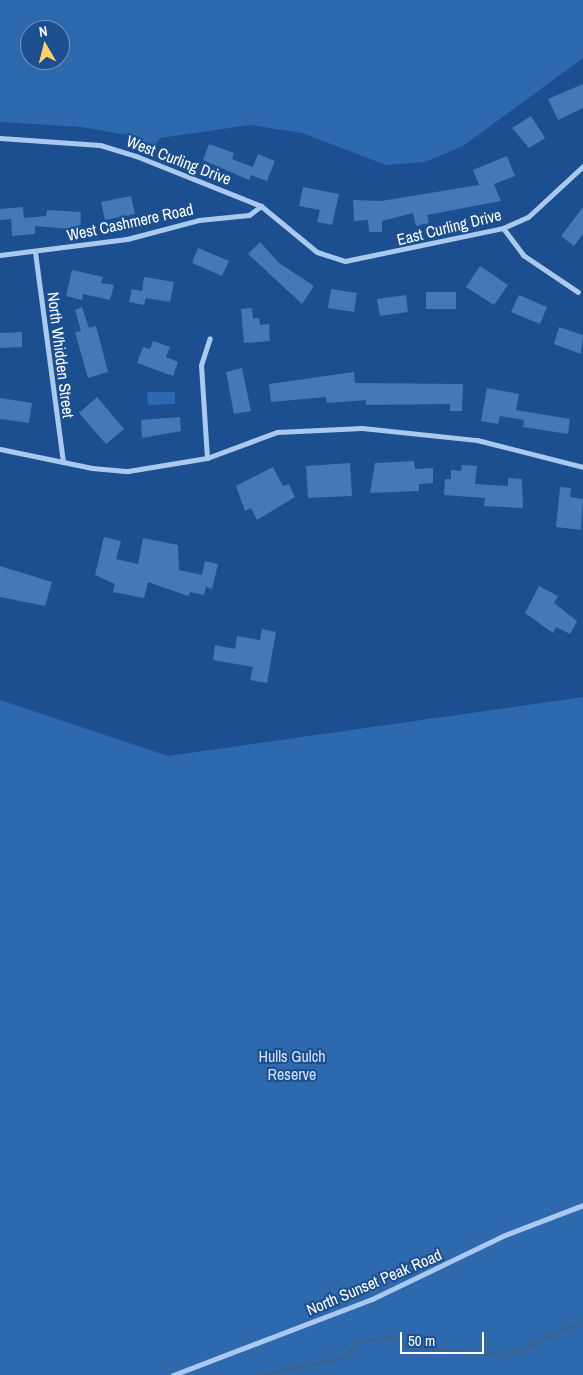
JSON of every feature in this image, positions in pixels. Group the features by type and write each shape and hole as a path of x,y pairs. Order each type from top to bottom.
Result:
{"street":[{"name":"West Curling Drive","path":"0,138 100,145 261,206 330,259"},
{"name":"East Curling Drive","path":"330,259 365,260 503,228 528,217 583,166"},
{"name":"West Cashmere Road","path":"0,255 36,252 118,240 199,220 239,217 261,206"},
{"path":"503,228 523,256 578,292"},
{"name":"North Whidden Street","path":"36,252 62,462"},
{"path":"207,458 201,365 210,338"},
{"path":"0,448 62,462 128,471 207,458 277,432 362,428 477,440 583,467"},
{"name":"North Sunset Peak Road","path":"173,1375 372,1299 505,1235 583,1205"}],"green space":[{"path":"0,0 583,0 583,58 463,146 425,162 386,165 302,133 250,125 160,138 155,146 127,135 82,127 0,122"},
{"path":"147,392 175,392 175,404 148,405"},
{"name":"Hulls Gulch Reserve","path":"583,697 583,1375 0,1375 0,700 168,756"}],"building":[{"path":"583,84 583,108 558,120 548,99"},
{"path":"531,116 545,138 529,148 512,128"},
{"path":"209,144 234,153 232,159 253,167 258,154 275,161 267,181 251,175 249,180 203,160"},
{"path":"507,156 515,176 494,184 501,201 427,215 429,223 416,226 413,213 382,221 382,232 369,232 368,220 354,221 353,200 381,201 479,185 473,170"},
{"path":"303,187 339,194 332,225 317,222 320,210 299,206"},
{"path":"131,196 135,214 105,220 101,202"},
{"path":"23,207 24,218 46,216 47,210 81,212 80,230 35,226 35,234 12,236 11,219 0,220 0,209"},
{"path":"583,207 583,234 574,246 561,236"},
{"path":"260,242 279,263 314,286 302,304 248,254"},
{"path":"198,248 229,261 222,276 192,263"},
{"path":"480,266 508,285 494,305 466,287"},
{"path":"72,270 103,277 101,283 114,285 110,300 83,294 82,300 66,296"},
{"path":"144,277 174,282 170,302 146,298 144,305 129,302 132,289 142,291"},
{"path":"331,289 357,293 354,312 328,308"},
{"path":"426,292 456,292 456,309 426,309"},
{"path":"406,295 408,312 380,316 377,299"},
{"path":"519,295 547,307 540,324 511,312"},
{"path":"82,307 89,328 96,326 108,372 88,378 75,332 81,331 75,310"},
{"path":"252,308 253,319 259,318 260,325 269,324 270,341 244,343 241,309"},
{"path":"559,327 583,335 581,354 554,344"},
{"path":"22,332 22,347 0,348 0,333"},
{"path":"153,341 170,347 166,357 178,362 173,376 137,363 143,347 150,349"},
{"path":"242,368 251,411 234,414 226,372"},
{"path":"354,372 355,383 463,384 462,411 450,411 450,404 366,405 366,400 327,403 326,397 271,402 269,384"},
{"path":"487,388 519,394 516,410 570,419 568,434 523,427 524,420 500,416 498,424 481,421"},
{"path":"97,397 124,429 106,444 79,413"},
{"path":"0,398 32,403 29,423 0,419"},
{"path":"180,417 181,431 142,438 141,420"},
{"path":"414,461 415,469 433,468 433,483 419,484 419,491 370,493 375,463"},
{"path":"350,463 352,496 308,498 306,466"},
{"path":"462,465 477,466 475,484 508,486 508,478 522,479 523,508 484,506 485,498 444,495 445,479 451,479 451,470 461,471"},
{"path":"273,467 283,486 289,484 295,497 257,520 251,508 245,511 236,486"},
{"path":"560,487 571,488 570,497 583,499 581,530 556,527"},
{"path":"104,537 121,541 116,559 138,564 143,538 178,545 179,570 202,575 205,561 218,564 212,589 206,587 204,595 190,592 188,596 148,582 144,598 113,592 115,584 95,575"},
{"path":"0,566 52,582 45,606 0,597"},
{"path":"539,586 558,596 554,603 577,621 570,634 556,627 553,633 525,613"},
{"path":"262,629 276,632 267,683 250,680 253,667 213,660 215,645 235,649 237,636 260,640"}],"waterway":[{"path":"260,1375 345,1357 358,1341 394,1337 406,1346 507,1355 583,1321"}]}
